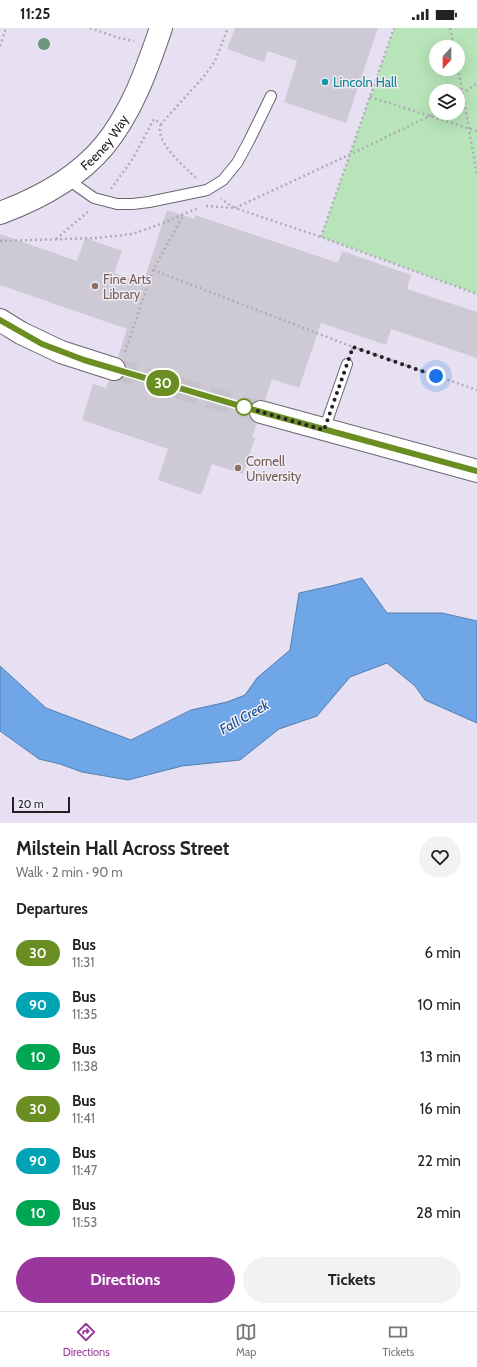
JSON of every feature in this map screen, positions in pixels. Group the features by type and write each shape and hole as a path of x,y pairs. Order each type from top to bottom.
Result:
{"street":[{"name":"Feeney Way","path":"0,213 38,197 67,179 93,157 114,132 136,93 161,28"},
{"path":"0,320 21,333 61,352 119,362"},
{"path":"261,412 477,471"}],"lane":[{"path":"67,179 94,198 117,204 149,202 207,190 223,180 236,163 249,141 271,96"},
{"path":"324,430 347,364"}],"path":[{"path":"0,46 6,28"},
{"path":"90,28 119,38"},
{"path":"197,179 166,147 162,138 160,127 206,74 215,61 228,28"},
{"path":"321,237 394,28"},
{"path":"450,28 453,40"},
{"path":"465,92 477,83"},
{"path":"370,97 429,115"},
{"path":"465,105 477,174"},
{"path":"235,208 429,117"},
{"path":"110,189 132,160 154,119 162,124"},
{"path":"444,120 477,131"},
{"path":"219,197 235,208"},
{"path":"0,241 97,238 132,234 183,216 203,206 235,208 321,237 477,294"},
{"path":"55,239 90,210"},
{"path":"119,362 153,270 183,216"},
{"path":"153,270 353,347 477,390"},
{"path":"347,364 353,347"}],"shaded area":[{"name":"Cornell University","path":"0,28 477,28 477,823 0,823"}],"green space":[{"path":"394,28 477,28 477,294 321,237"}],"water":[{"name":"Fall Creek","path":"362,578 387,613 442,613 477,621 477,723 425,700 415,686 387,663 350,677 317,716 279,729 240,760 182,766 128,780 82,772 60,764 39,759 0,731 0,666 46,708 131,740 191,710 227,702 245,695 257,678 290,650 299,593"}],"building":[{"name":"Lincoln Hall","path":"235,28 378,28 346,123 284,102 297,61 268,51 264,62 227,49"},
{"path":"167,210 194,219 195,215 338,263 342,251 411,275 407,289 477,312 477,358 391,329 386,345 321,323 299,388 272,379 265,400 257,400 252,403 249,408 249,416 257,424 252,437 255,438 243,474 212,464 201,495 158,480 168,449 82,420 93,384 106,388 109,381 117,381 126,373 126,366 123,360 118,357 127,329 0,285 0,234 77,261 85,238 122,251 114,273 143,283"}],"tunnel":[{"path":"114,369 261,412"}],"bus line":[{"name":"30","path":"0,320 42,344 84,360 261,412 477,471"}],"place":[{"name":"Lincoln Hall","path":"325,82"},
{"name":"Fine Arts Library","path":"95,286"},
{"name":"Cornell University","path":"238,468"}],"route":[{"path":"244,407 324,430 353,347 436,376"}]}
